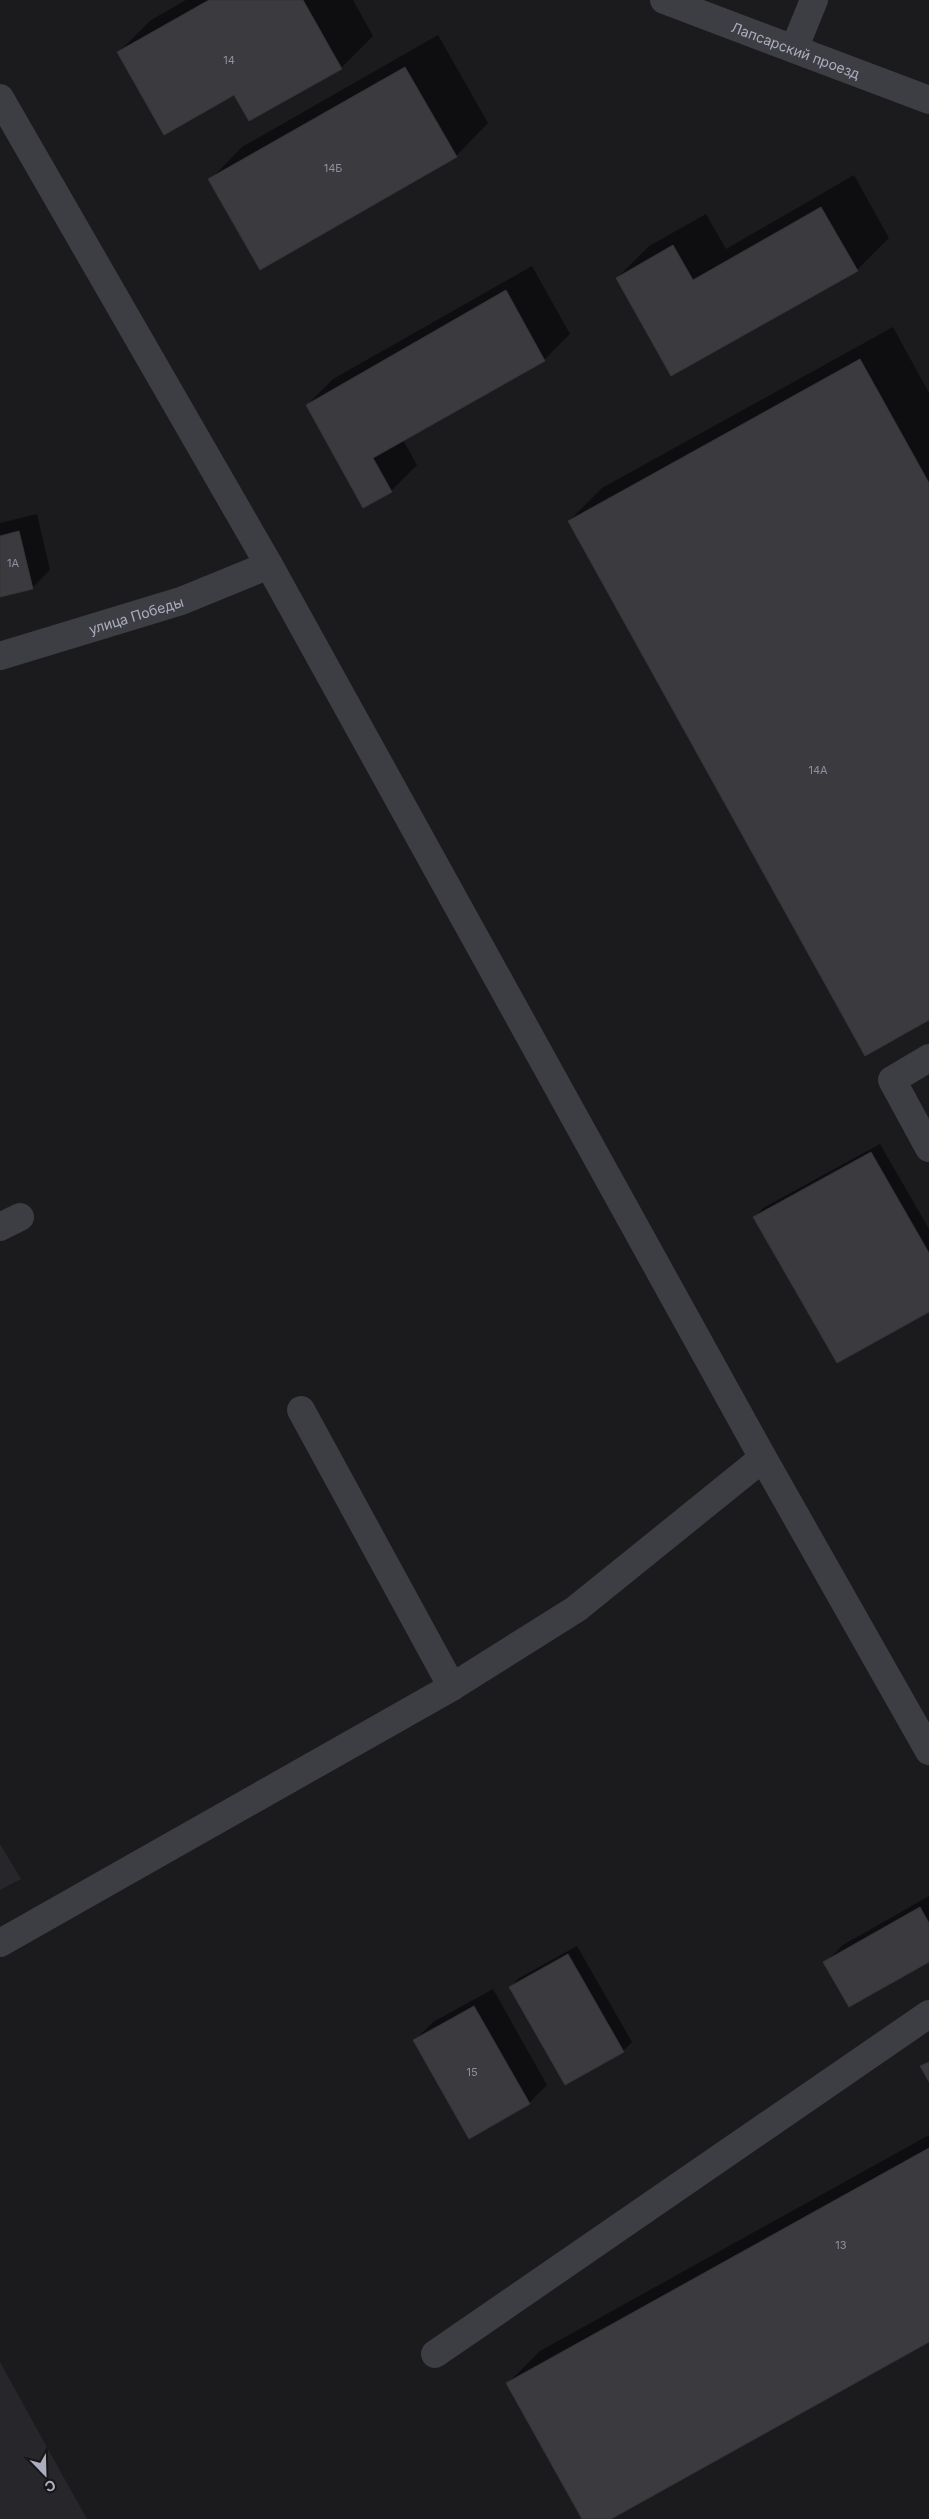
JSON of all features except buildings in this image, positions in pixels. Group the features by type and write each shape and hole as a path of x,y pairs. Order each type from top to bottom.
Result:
{"street":[{"name":"Лапсарский проезд","path":"664,0 929,100"},
{"path":"794,49 814,0"},
{"path":"0,98 7,128 269,565 763,1458 929,1751"},
{"name":"улица Победы","path":"0,656 181,601 269,565"},
{"path":"929,1058 892,1080 929,1148"},
{"path":"300,1410 452,1687"},
{"path":"2,1937 452,1687 576,1609 763,1458"},
{"path":"435,2354 929,2014"}],"shaded area":[{"path":"0,1844 21,1879 0,1890"},
{"path":"0,2362 54,2460 87,2519 0,2519"}]}
